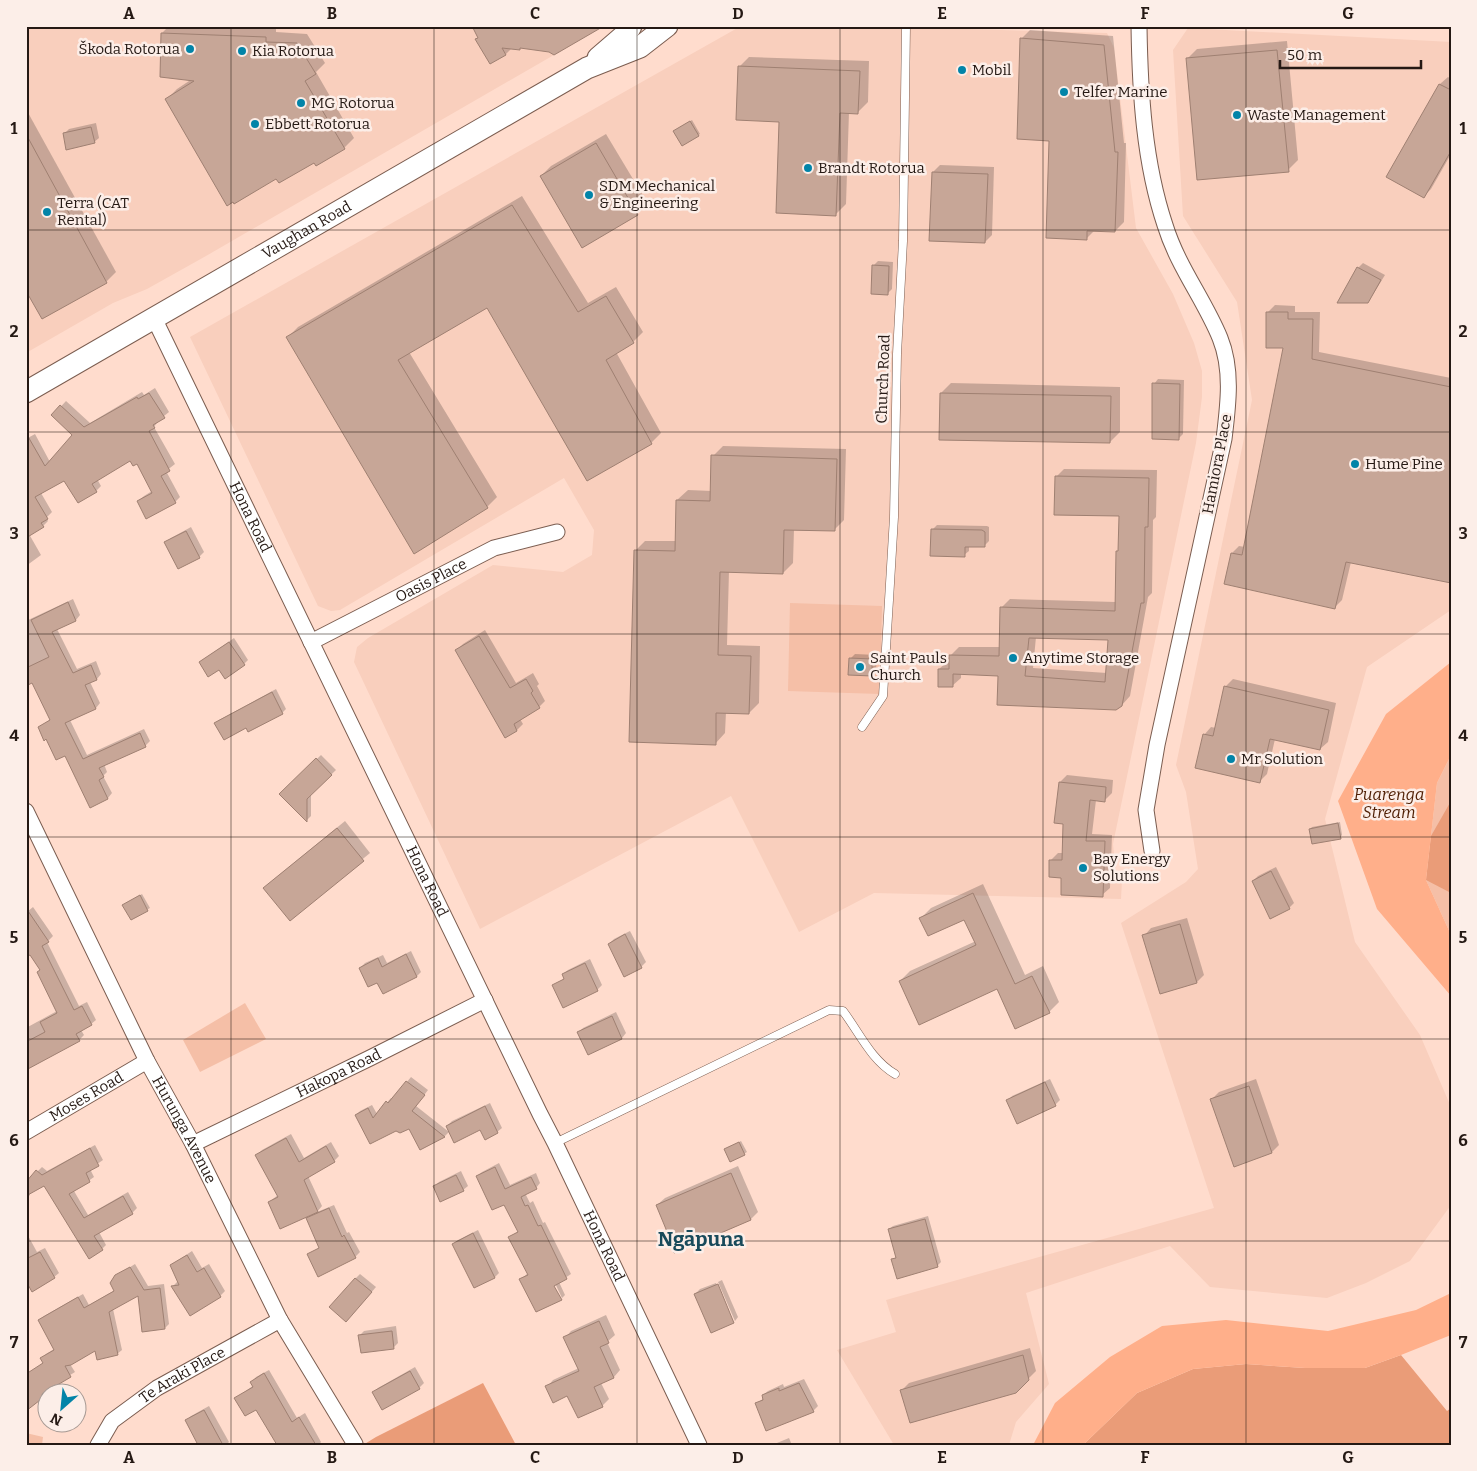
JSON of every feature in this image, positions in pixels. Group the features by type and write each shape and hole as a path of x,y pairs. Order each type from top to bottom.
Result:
{"street":[{"name":"Vaughan Road","path":"587,68 627,33 631,26"},
{"name":"Vaughan Road","path":"26,392 587,68 640,47 667,26"},
{"name":"Hamiora Place","path":"1139,26 1145,135 1154,183 1165,226 1182,268 1220,339 1227,365 1228,400 1224,439 1159,735 1146,810 1152,851"},
{"name":"Hona Road","path":"154,318 555,1143 699,1445"},
{"name":"Oasis Place","path":"312,642 494,548 557,532"},
{"name":"Hurunga Avenue","path":"26,811 147,1061 193,1144 280,1320 355,1444"},
{"name":"Hakopa Road","path":"193,1144 485,1000"},
{"name":"Moses Road","path":"26,1132 147,1061"},
{"name":"Te Araki Place","path":"98,1445 112,1421 157,1388 280,1320"}],"lane":[{"name":"Church Road","path":"862,727 882,696 889,600 894,517 897,354 903,241 906,26"},
{"path":"555,1143 829,1010 844,1011 861,1039 886,1070 895,1074"}],"shaded area":[{"path":"26,26 588,26 592,33 206,256 147,289 113,303 26,353"},
{"path":"741,26 863,26 1107,33 1114,48 1136,228 1173,294 1194,343 1202,371 1202,397 1196,443 1113,844 1116,873 1122,880 1121,899 874,893 799,932 731,796 480,929 354,662 357,647 368,638 493,565 563,572 592,555 594,530 564,478 340,610 331,611 318,606 190,337"},
{"path":"1188,28 1451,42 1451,610 1367,667 1325,819 1355,942 1420,1035 1451,1107 1451,1205 1410,1261 1366,1283 1327,1298 1210,1287 1170,1246 1026,1293 1049,1384 1016,1422 1009,1445 894,1445 837,1350 896,1332 886,1300 1214,1208 1121,923 1186,882 1198,869 1186,792 1176,765 1252,400 1237,302 1183,216 1173,50"},
{"path":"790,603 882,606 880,694 788,691"},
{"path":"1451,755 1451,935 1426,880 1437,783"},
{"path":"1451,801 1451,893 1426,880 1431,836"},
{"path":"245,1003 266,1039 200,1072 183,1040"},
{"path":"1401,1355 1447,1411 1451,1408 1451,1445 1083,1445 1137,1393 1193,1369 1246,1364 1305,1368 1365,1368"},
{"path":"483,1383 516,1445 363,1445 376,1437"},
{"path":"26,1433 43,1437 42,1445 26,1445"}],"water":[{"name":"Puarenga Stream","path":"1451,662 1451,755 1437,783 1426,880 1451,935 1451,996 1377,909 1338,801 1386,714"},
{"path":"1451,1293 1451,1335 1401,1355 1365,1368 1305,1368 1246,1364 1193,1369 1137,1393 1083,1445 1033,1445 1055,1403 1110,1357 1162,1326 1226,1320 1328,1331 1416,1310"}],"building":[{"path":"472,26 604,26 554,55 549,52 520,48 520,50 502,48 506,55 490,64 475,39 478,38"},
{"name":"Ebbett Rotorua","path":"161,33 266,37 266,42 297,43 316,74 305,81 345,149 316,166 314,163 279,183 276,179 234,204 233,202 227,206 165,99 194,81 160,77"},
{"path":"1020,38 1104,45 1115,152 1118,152 1115,232 1087,231 1087,240 1046,238 1049,141 1017,139"},
{"name":"Waste Management","path":"1277,50 1289,172 1197,180 1186,58"},
{"name":"Brandt Rotorua","path":"738,66 860,71 858,114 840,113 836,216 776,213 779,122 736,120"},
{"name":"Waste Management","path":"1439,84 1451,90 1451,151 1424,198 1386,177"},
{"path":"690,121 699,136 682,146 673,131"},
{"path":"91,127 95,143 66,150 63,133"},
{"name":"Terra (CAT Rental)","path":"26,134 107,283 42,319 26,291"},
{"name":"SDM Mechanical & Engineering","path":"596,143 638,215 582,248 540,176"},
{"path":"932,172 988,174 985,243 929,241"},
{"path":"512,205 578,312 606,296 634,343 606,360 652,444 587,481 487,308 398,360 488,508 414,554 286,337"},
{"path":"872,265 889,266 888,295 871,294"},
{"path":"1357,267 1381,280 1368,303 1337,303"},
{"name":"Hume Pine","path":"1266,312 1288,312 1288,319 1313,319 1312,359 1451,387 1451,583 1346,562 1335,609 1224,584 1231,553 1242,555 1283,348 1266,348"},
{"path":"1152,383 1180,384 1179,440 1152,439"},
{"path":"149,393 165,418 153,425 155,428 149,431 170,471 161,476 176,503 146,519 137,501 152,493 137,464 133,466 130,461 92,484 97,492 78,503 64,481 35,497 48,519 41,523 44,527 26,538 26,433 45,466 72,435 51,415 60,405 84,427 137,397 138,399"},
{"path":"940,393 1111,396 1110,443 939,440"},
{"path":"711,455 837,459 835,531 784,530 783,574 720,572 718,655 751,656 749,714 716,713 716,745 629,742 634,550 675,551 676,500 710,501"},
{"path":"1055,476 1149,478 1148,527 1145,527 1144,603 1141,603 1122,706 1116,710 997,705 998,676 953,674 953,687 938,687 938,669 949,669 949,655 999,656 1000,607 1115,611 1116,551 1118,551 1119,516 1054,515","holes":["1029,638 1108,640 1105,682 1025,676"]},
{"path":"931,529 982,530 985,532 985,547 965,547 965,557 930,556"},
{"path":"186,531 200,558 178,569 164,542"},
{"path":"68,602 76,621 52,632 73,673 91,665 97,680 85,685 96,709 65,723 83,759 140,733 146,747 99,768 104,777 99,780 108,799 90,808 65,756 56,760 46,739 44,741 38,727 50,720 32,683 26,686 26,668 49,657 31,620"},
{"path":"479,636 510,688 526,679 533,691 531,693 540,708 514,724 517,731 505,738 455,650"},
{"path":"229,642 245,665 225,679 219,670 208,677 199,662"},
{"name":"Saint Pauls Church","path":"849,658 872,659 872,676 848,675"},
{"path":"1224,686 1329,710 1320,750 1270,739 1260,783 1195,768 1203,734 1213,736"},
{"path":"272,692 283,714 248,732 246,728 224,740 214,723"},
{"path":"316,758 332,775 307,799 307,822 279,794"},
{"path":"1059,782 1106,787 1105,802 1090,800 1086,841 1105,841 1103,897 1061,895 1061,878 1049,877 1049,860 1062,860 1063,824 1054,823"},
{"path":"1338,823 1341,839 1312,844 1309,829"},
{"path":"337,828 364,861 290,921 263,888"},
{"path":"1271,871 1290,909 1270,919 1252,881"},
{"path":"973,893 1015,984 1032,976 1050,1013 1015,1029 997,989 919,1025 899,981 976,945 964,920 928,936 919,918"},
{"path":"140,895 148,911 131,920 122,905"},
{"path":"26,908 49,942 42,946 74,1010 82,1006 92,1025 76,1034 80,1041 26,1070 26,1042 45,1032 40,1022 57,1013 37,972 40,970 30,955 26,957"},
{"path":"1180,924 1197,983 1160,994 1142,935"},
{"path":"625,934 642,968 624,977 608,944"},
{"path":"406,954 417,977 383,994 377,983 368,987 359,968 378,958 382,967"},
{"path":"585,963 598,991 563,1008 552,985 564,979 562,974"},
{"path":"612,1016 622,1039 588,1055 577,1032"},
{"path":"406,1081 425,1095 412,1111 445,1137 420,1150 409,1129 400,1133 396,1131 370,1144 355,1115 368,1108 373,1118 386,1101 388,1103"},
{"path":"1045,1082 1056,1106 1017,1124 1006,1100"},
{"path":"1249,1086 1272,1153 1234,1167 1210,1099"},
{"path":"485,1106 498,1133 485,1140 480,1130 454,1143 446,1126"},
{"path":"286,1138 299,1162 326,1146 335,1162 304,1180 318,1212 280,1229 268,1202 278,1197 255,1155"},
{"path":"739,1142 745,1155 730,1162 724,1149"},
{"path":"90,1148 99,1166 86,1173 90,1182 69,1194 84,1218 123,1196 133,1214 94,1236 103,1250 89,1259 44,1186 26,1196 26,1182 36,1170 42,1175"},
{"path":"495,1167 505,1189 531,1177 537,1189 521,1197 525,1206 528,1205 538,1226 541,1225 567,1279 554,1286 562,1300 536,1312 519,1279 528,1275 508,1237 518,1232 504,1205 492,1210 476,1176"},
{"path":"731,1173 751,1220 674,1253 656,1205"},
{"path":"456,1175 464,1191 440,1202 433,1186"},
{"path":"329,1208 342,1237 344,1235 356,1258 318,1277 307,1254 319,1248 306,1218"},
{"path":"925,1219 938,1267 897,1279 891,1259 896,1258 888,1229"},
{"path":"473,1233 495,1278 474,1288 452,1244"},
{"path":"40,1252 55,1278 32,1292 26,1281 26,1259"},
{"path":"187,1255 197,1272 204,1268 221,1297 190,1316 171,1286 179,1285 170,1265"},
{"path":"130,1267 144,1290 160,1288 165,1329 142,1332 138,1296 109,1312 118,1355 97,1360 95,1351 71,1365 65,1366 71,1377 59,1384 38,1384 38,1402 26,1411 26,1374 43,1363 40,1358 54,1350 38,1320 78,1297 84,1308 114,1291 110,1283 115,1275"},
{"path":"355,1278 372,1292 346,1322 329,1307"},
{"path":"718,1284 734,1323 711,1333 694,1294"},
{"path":"599,1321 609,1343 600,1347 614,1378 594,1387 603,1407 578,1418 567,1396 553,1403 545,1386 579,1371 563,1337"},
{"path":"392,1331 394,1349 361,1353 358,1335"},
{"path":"1023,1355 1029,1380 1016,1393 910,1423 900,1390"},
{"path":"410,1371 420,1389 382,1410 372,1392"},
{"path":"264,1373 292,1422 299,1417 316,1445 277,1445 256,1410 245,1416 234,1398 253,1387 250,1382"},
{"path":"799,1383 814,1412 766,1431 755,1403 763,1400 762,1395"},
{"path":"204,1410 223,1445 198,1445 185,1420"}],"place":[{"name":"Škoda Rotorua","path":"190,49"},
{"name":"Kia Rotorua","path":"242,51"},
{"name":"Mobil","path":"962,70"},
{"name":"Telfer Marine","path":"1064,92"},
{"name":"MG Rotorua","path":"301,103"},
{"name":"Waste Management","path":"1237,115"},
{"name":"Ebbett Rotorua","path":"255,124"},
{"name":"Brandt Rotorua","path":"808,168"},
{"name":"SDM Mechanical & Engineering","path":"589,195"},
{"name":"Terra (CAT Rental)","path":"47,212"},
{"name":"Hume Pine","path":"1355,464"},
{"name":"Anytime Storage","path":"1013,658"},
{"name":"Saint Pauls Church","path":"860,667"},
{"name":"Mr Solution","path":"1231,759"},
{"name":"Bay Energy Solutions","path":"1083,868"}],"district":[{"name":"Ngāpuna","path":"701,1239"}]}
